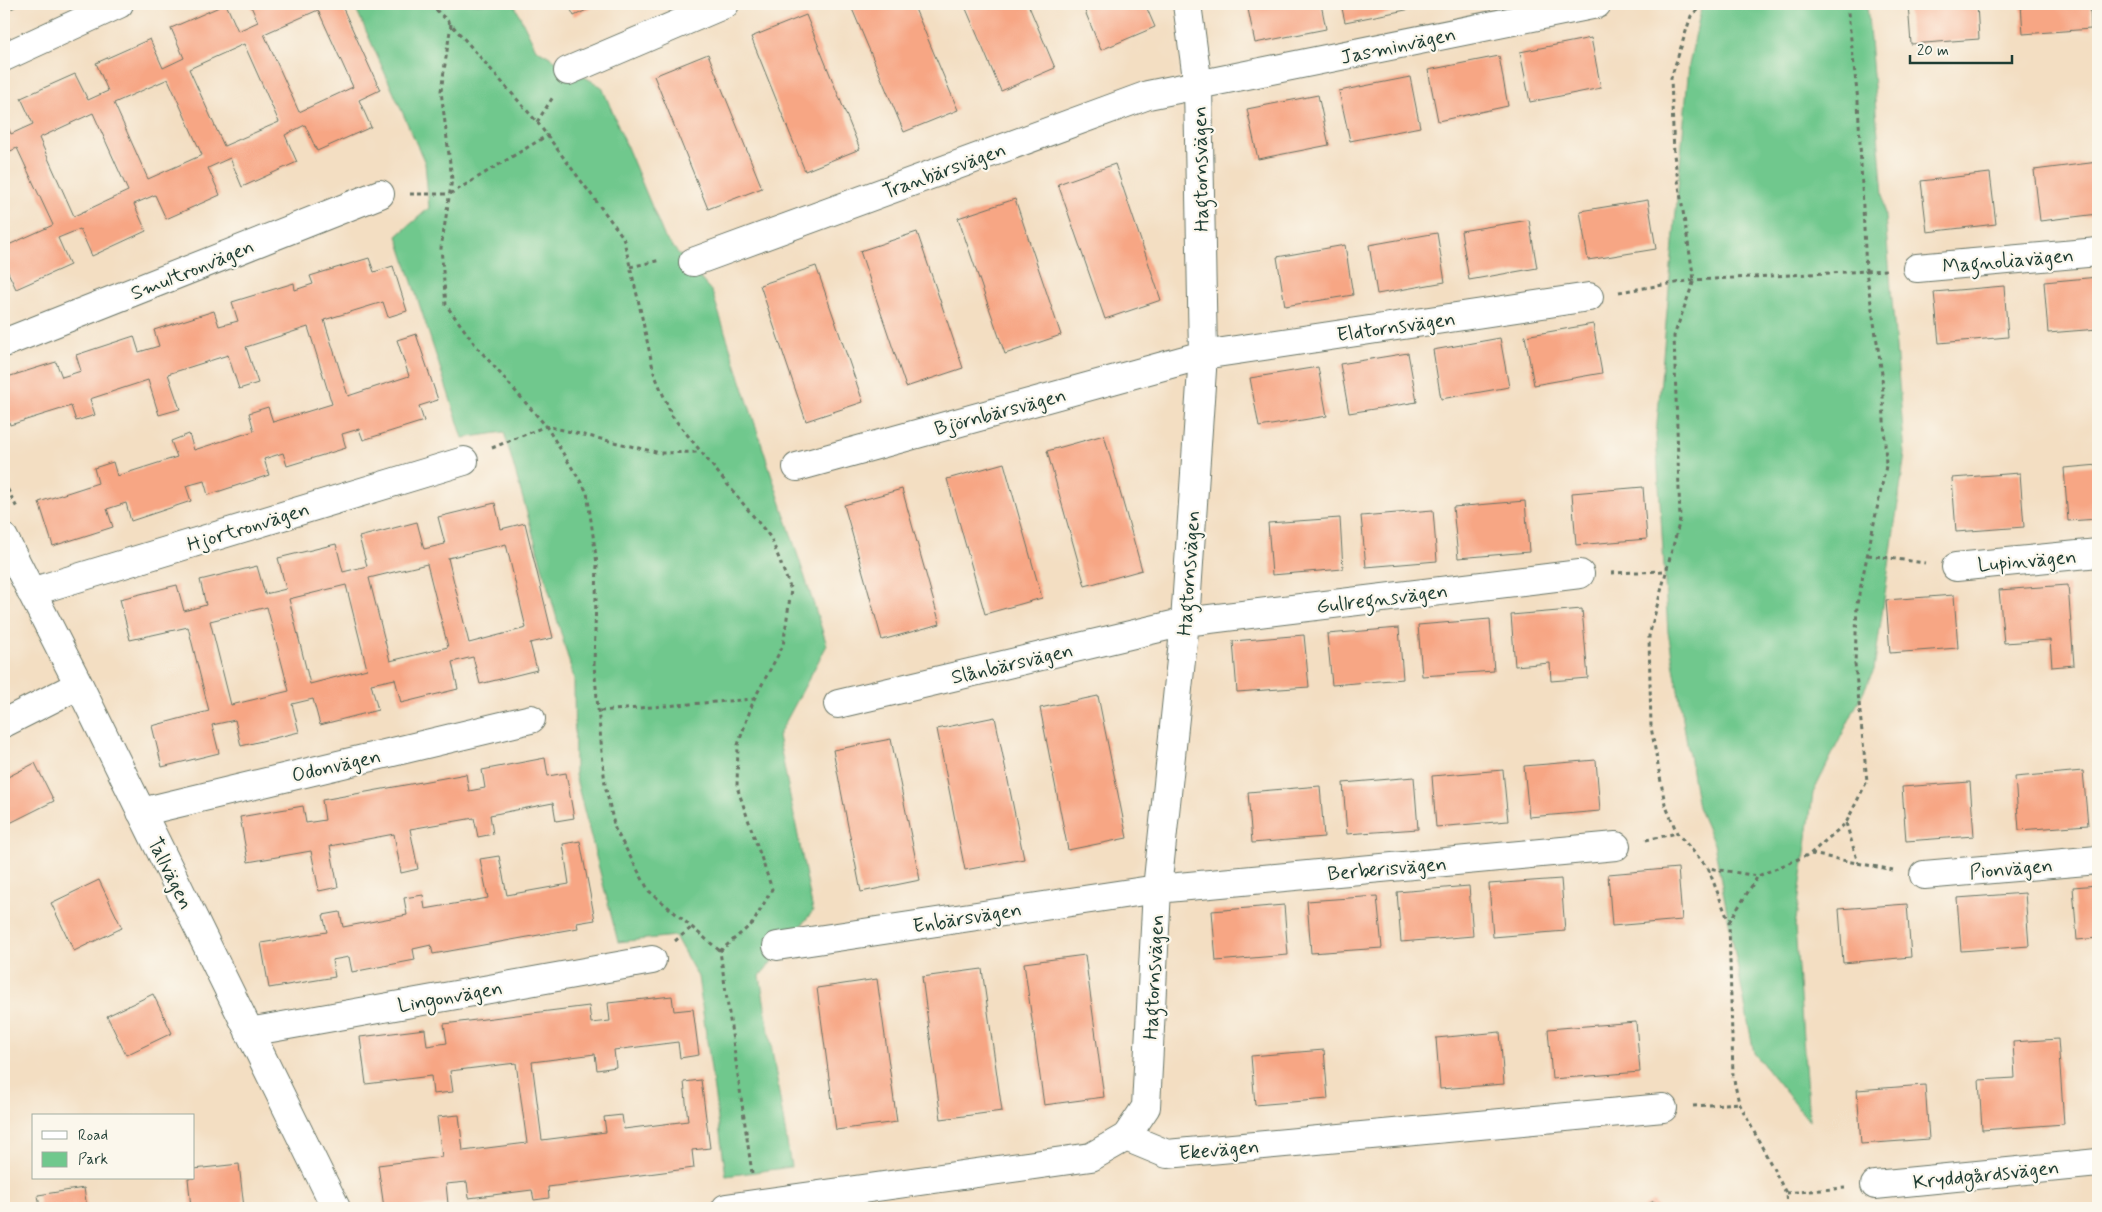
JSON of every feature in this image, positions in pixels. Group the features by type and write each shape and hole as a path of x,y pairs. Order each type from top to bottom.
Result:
{"street":[{"path":"4,57 120,4"},
{"path":"568,71 725,4"},
{"name":"Hagtornsvägen","path":"1126,1137 1146,1107 1157,889 1185,622 1203,355 1198,86 1187,4"},
{"name":"Jasminvägen","path":"1198,86 1597,4"},
{"name":"Tranbärsvägen","path":"693,262 1148,95 1198,86"},
{"name":"Smultronvägen","path":"4,343 380,194"},
{"name":"Magnoliavägen","path":"1917,268 2098,252"},
{"name":"Eldtornsvägen","path":"1203,355 1589,297"},
{"name":"Björnbärsvägen","path":"797,467 1203,355"},
{"name":"Hjortronvägen","path":"31,592 464,461"},
{"name":"Tallvägen","path":"4,538 79,685 336,1208"},
{"name":"Lupinvägen","path":"1956,567 2098,554"},
{"name":"Gullregnsvägen","path":"1185,622 1580,574"},
{"name":"Slånbärsvägen","path":"838,704 1185,622"},
{"path":"4,723 79,685"},
{"name":"Odonvägen","path":"141,812 531,719"},
{"name":"Berberisvägen","path":"1157,889 1616,846"},
{"name":"Pionvägen","path":"1924,876 2098,860"},
{"name":"Enbärsvägen","path":"778,946 1157,889"},
{"name":"Lingonvägen","path":"249,1032 652,960"},
{"name":"Ekevägen","path":"1126,1137 1167,1154 1664,1108"},
{"path":"726,1208 1091,1157 1126,1137"},
{"name":"Kryddgårdsvägen","path":"1875,1185 2098,1163"}],"path":[{"path":"4,11 19,4"},
{"path":"430,4 451,24 548,135 623,237 654,373 672,416 770,538 791,590 784,646 754,699 738,745 737,787 772,889 753,923 720,951"},
{"path":"1703,4 1691,16 1671,78 1674,155 1694,280 1674,336 1680,520 1649,636 1651,727 1666,804 1677,832 1708,868 1729,922 1733,1076 1739,1103 1786,1193 1787,1208"},
{"path":"1708,868 1758,876 1810,854 1846,823 1867,781 1855,664 1857,604 1886,466 1882,374 1866,271 1858,101 1847,4"},
{"path":"451,24 441,91 452,179 441,248 446,306 477,347 546,426 588,492 597,564 594,665 606,785 615,829 649,891 720,951 756,1204"},
{"path":"380,194 450,194 548,135"},
{"path":"1589,297 1694,280 1917,268"},
{"path":"464,461 504,442 546,426 660,453 699,452"},
{"path":"1868,555 1956,567"},
{"path":"1580,574 1665,571"},
{"path":"600,711 754,699"},
{"path":"1846,823 1858,863"},
{"path":"1810,854 1924,876"},
{"path":"1729,922 1758,876"},
{"path":"1664,1108 1739,1103"},
{"path":"1786,1193 1875,1185"}],"green space":[{"path":"354,4 514,4 536,49 602,87 665,238 712,292 827,645 778,736 813,911 760,976 791,1167 726,1176 698,977 675,936 618,942 575,775 574,679 504,432 463,438 397,236 429,208 425,163"},
{"path":"1702,4 1867,4 1905,454 1874,670 1813,793 1795,927 1809,1121 1754,1053 1714,844 1698,807 1668,632 1656,435 1689,65"}],"building":[{"path":"226,4 238,31 258,22 250,4 341,4 380,90 359,100 371,127 317,151 305,125 285,135 297,162 242,187 230,158 208,168 220,195 166,219 155,195 134,204 146,231 92,256 80,229 58,238 70,265 16,289 4,264 4,247 53,225 17,148 4,154 4,118 11,134 33,124 21,98 75,74 88,100 108,91 96,63 150,39 163,68 184,58 171,28","holes":["318,10 353,87 299,112 264,34","244,44 279,122 224,146 189,69","168,79 202,155 148,179 114,103","93,113 128,191 74,216 39,138"]},
{"path":"568,4 599,4 574,16"},
{"path":"850,4 913,4 958,110 904,132"},
{"path":"964,4 1028,4 1055,68 1001,91"},
{"path":"1082,4 1145,4 1155,27 1101,50"},
{"path":"1247,4 1321,4 1326,29 1255,43"},
{"path":"1341,4 1415,4 1416,8 1345,22"},
{"path":"1908,4 1977,4 1979,39 1911,44"},
{"path":"2021,4 2090,4 2091,29 2023,34"},
{"path":"806,15 860,149 805,171 751,37"},
{"path":"1591,38 1601,88 1530,102 1520,52"},
{"path":"708,54 762,188 708,209 654,76"},
{"path":"1499,56 1508,106 1438,121 1428,70"},
{"path":"1410,77 1420,127 1350,141 1339,91"},
{"path":"1318,95 1329,145 1258,159 1247,109"},
{"path":"2098,162 2098,214 2040,221 2034,170"},
{"path":"1115,164 1161,300 1105,319 1058,184"},
{"path":"1990,173 1996,224 1927,232 1921,181"},
{"path":"1015,199 1061,335 1005,354 958,218"},
{"path":"1648,200 1656,249 1588,260 1580,211"},
{"path":"1529,220 1537,268 1469,280 1461,231"},
{"path":"917,232 963,368 906,387 860,251"},
{"path":"1437,233 1445,282 1377,294 1369,245"},
{"path":"1345,245 1353,295 1285,306 1277,257"},
{"path":"369,258 374,272 393,266 407,311 388,317 383,302 324,320 348,396 409,376 397,340 416,334 438,400 419,406 424,421 363,440 359,429 342,434 346,448 287,466 283,453 264,459 269,475 208,495 204,481 186,486 191,501 131,521 126,503 107,509 113,527 53,546 39,502 98,483 94,468 113,462 117,476 177,457 171,441 189,434 194,450 254,431 249,413 268,407 273,422 332,404 308,327 246,347 258,383 239,389 228,355 168,374 180,409 159,415 148,380 90,399 95,415 76,421 71,406 10,425 4,405 4,378 56,362 62,377 81,371 76,355 134,336 139,352 159,346 154,330 214,311 219,326 238,321 232,302 294,283 295,290 313,284 310,276"},
{"path":"816,266 863,402 806,421 760,285"},
{"path":"2098,277 2098,329 2048,333 2044,282"},
{"path":"2004,286 2008,337 1939,343 1934,292"},
{"path":"1593,324 1602,373 1534,385 1525,336"},
{"path":"1500,338 1509,387 1441,399 1433,350"},
{"path":"1408,353 1417,402 1349,413 1340,364"},
{"path":"1318,367 1327,416 1259,427 1250,378"},
{"path":"1104,435 1142,570 1085,586 1047,451"},
{"path":"1004,463 1042,598 985,614 947,479"},
{"path":"2098,465 2098,519 2068,521 2064,468"},
{"path":"2020,473 2024,527 1956,532 1952,478"},
{"path":"1643,487 1647,539 1576,545 1572,493"},
{"path":"902,489 940,624 882,640 844,505"},
{"path":"1525,501 1529,552 1458,558 1453,507"},
{"path":"495,503 501,529 525,523 553,638 530,643 537,670 480,684 473,657 452,662 458,689 401,703 395,679 371,684 378,710 320,725 313,699 292,704 299,732 241,746 235,720 212,725 219,753 162,767 152,726 209,711 188,627 130,640 120,599 177,585 184,611 206,605 200,580 257,566 265,594 286,589 278,558 336,544 343,572 367,566 359,537 417,522 424,549 445,544 438,517","holes":["506,544 526,628 469,643 448,558","427,564 448,647 390,661 369,578","346,585 367,669 310,684 289,599","267,607 289,691 231,705 210,621"]},
{"path":"1433,510 1437,561 1366,567 1361,516"},
{"path":"1340,518 1343,569 1272,575 1268,523"},
{"path":"2068,585 2074,665 2052,667 2050,640 2004,643 1999,590"},
{"path":"1954,595 1958,648 1890,653 1886,600"},
{"path":"1582,609 1588,678 1551,681 1550,663 1515,666 1511,615"},
{"path":"1490,619 1494,671 1422,676 1418,625"},
{"path":"1399,628 1403,679 1332,685 1327,634"},
{"path":"1304,635 1309,687 1237,692 1233,641"},
{"path":"1098,696 1127,838 1068,850 1040,708"},
{"path":"995,717 1024,859 965,870 937,729"},
{"path":"891,739 920,880 861,892 833,750"},
{"path":"545,758 548,776 566,773 574,818 556,821 553,803 490,815 493,834 478,837 474,818 410,829 418,869 401,873 394,834 330,846 338,887 319,891 311,851 248,862 240,817 303,806 306,823 325,820 322,800 466,774 469,791 485,788 482,770"},
{"path":"1596,760 1600,811 1529,817 1524,766"},
{"path":"35,763 54,801 10,823 4,811 4,779"},
{"path":"1503,770 1508,821 1436,827 1432,776"},
{"path":"2083,771 2088,825 2019,830 2015,777"},
{"path":"1414,777 1418,829 1347,834 1343,783"},
{"path":"1970,782 1974,836 1906,841 1902,787"},
{"path":"1320,786 1324,837 1252,843 1248,792"},
{"path":"580,841 595,920 577,923 578,928 433,954 431,945 413,949 415,960 352,972 349,957 332,960 335,977 269,988 261,943 327,932 323,915 340,912 343,927 407,915 404,898 423,895 425,909 488,898 480,859 499,856 507,895 569,884 563,844"},
{"path":"1678,868 1682,920 1612,926 1608,874"},
{"path":"1561,879 1565,931 1493,937 1489,884"},
{"path":"99,880 122,928 74,951 51,903"},
{"path":"2098,885 2098,938 2077,940 2073,887"},
{"path":"1469,886 1473,936 1401,942 1397,892"},
{"path":"2025,893 2029,946 1961,951 1957,898"},
{"path":"1377,896 1382,948 1311,953 1307,901"},
{"path":"1907,904 1911,957 1843,963 1839,909"},
{"path":"1284,905 1288,955 1216,961 1212,911"},
{"path":"1085,955 1104,1097 1044,1105 1024,963"},
{"path":"982,969 1002,1111 941,1119 922,977"},
{"path":"877,979 897,1122 836,1130 817,988"},
{"path":"153,994 172,1033 126,1055 107,1016"},
{"path":"672,996 674,1011 693,1009 699,1055 680,1058 678,1042 614,1050 616,1067 597,1070 595,1054 532,1062 542,1140 606,1132 604,1117 622,1115 624,1129 688,1121 684,1082 701,1080 710,1148 692,1150 694,1168 548,1187 549,1198 534,1200 532,1190 469,1198 467,1182 446,1184 448,1204 412,1208 384,1208 378,1165 442,1157 437,1117 459,1115 463,1151 527,1143 516,1063 450,1071 453,1092 433,1094 431,1076 366,1084 360,1037 425,1029 427,1046 447,1043 444,1024 589,1006 591,1023 610,1021 608,1003"},
{"path":"1636,1022 1640,1072 1552,1079 1548,1029"},
{"path":"1500,1032 1504,1084 1440,1089 1436,1038"},
{"path":"2058,1039 2064,1124 1982,1130 1979,1080 2015,1078 2013,1042"},
{"path":"1324,1050 1328,1099 1255,1105 1251,1056"},
{"path":"1925,1085 1929,1139 1861,1144 1857,1090"},
{"path":"239,1164 244,1208 191,1208 188,1180 195,1180 195,1169"},
{"path":"84,1188 87,1208 40,1208 38,1195"},
{"path":"1654,1201 1658,1208 1641,1208"}]}
